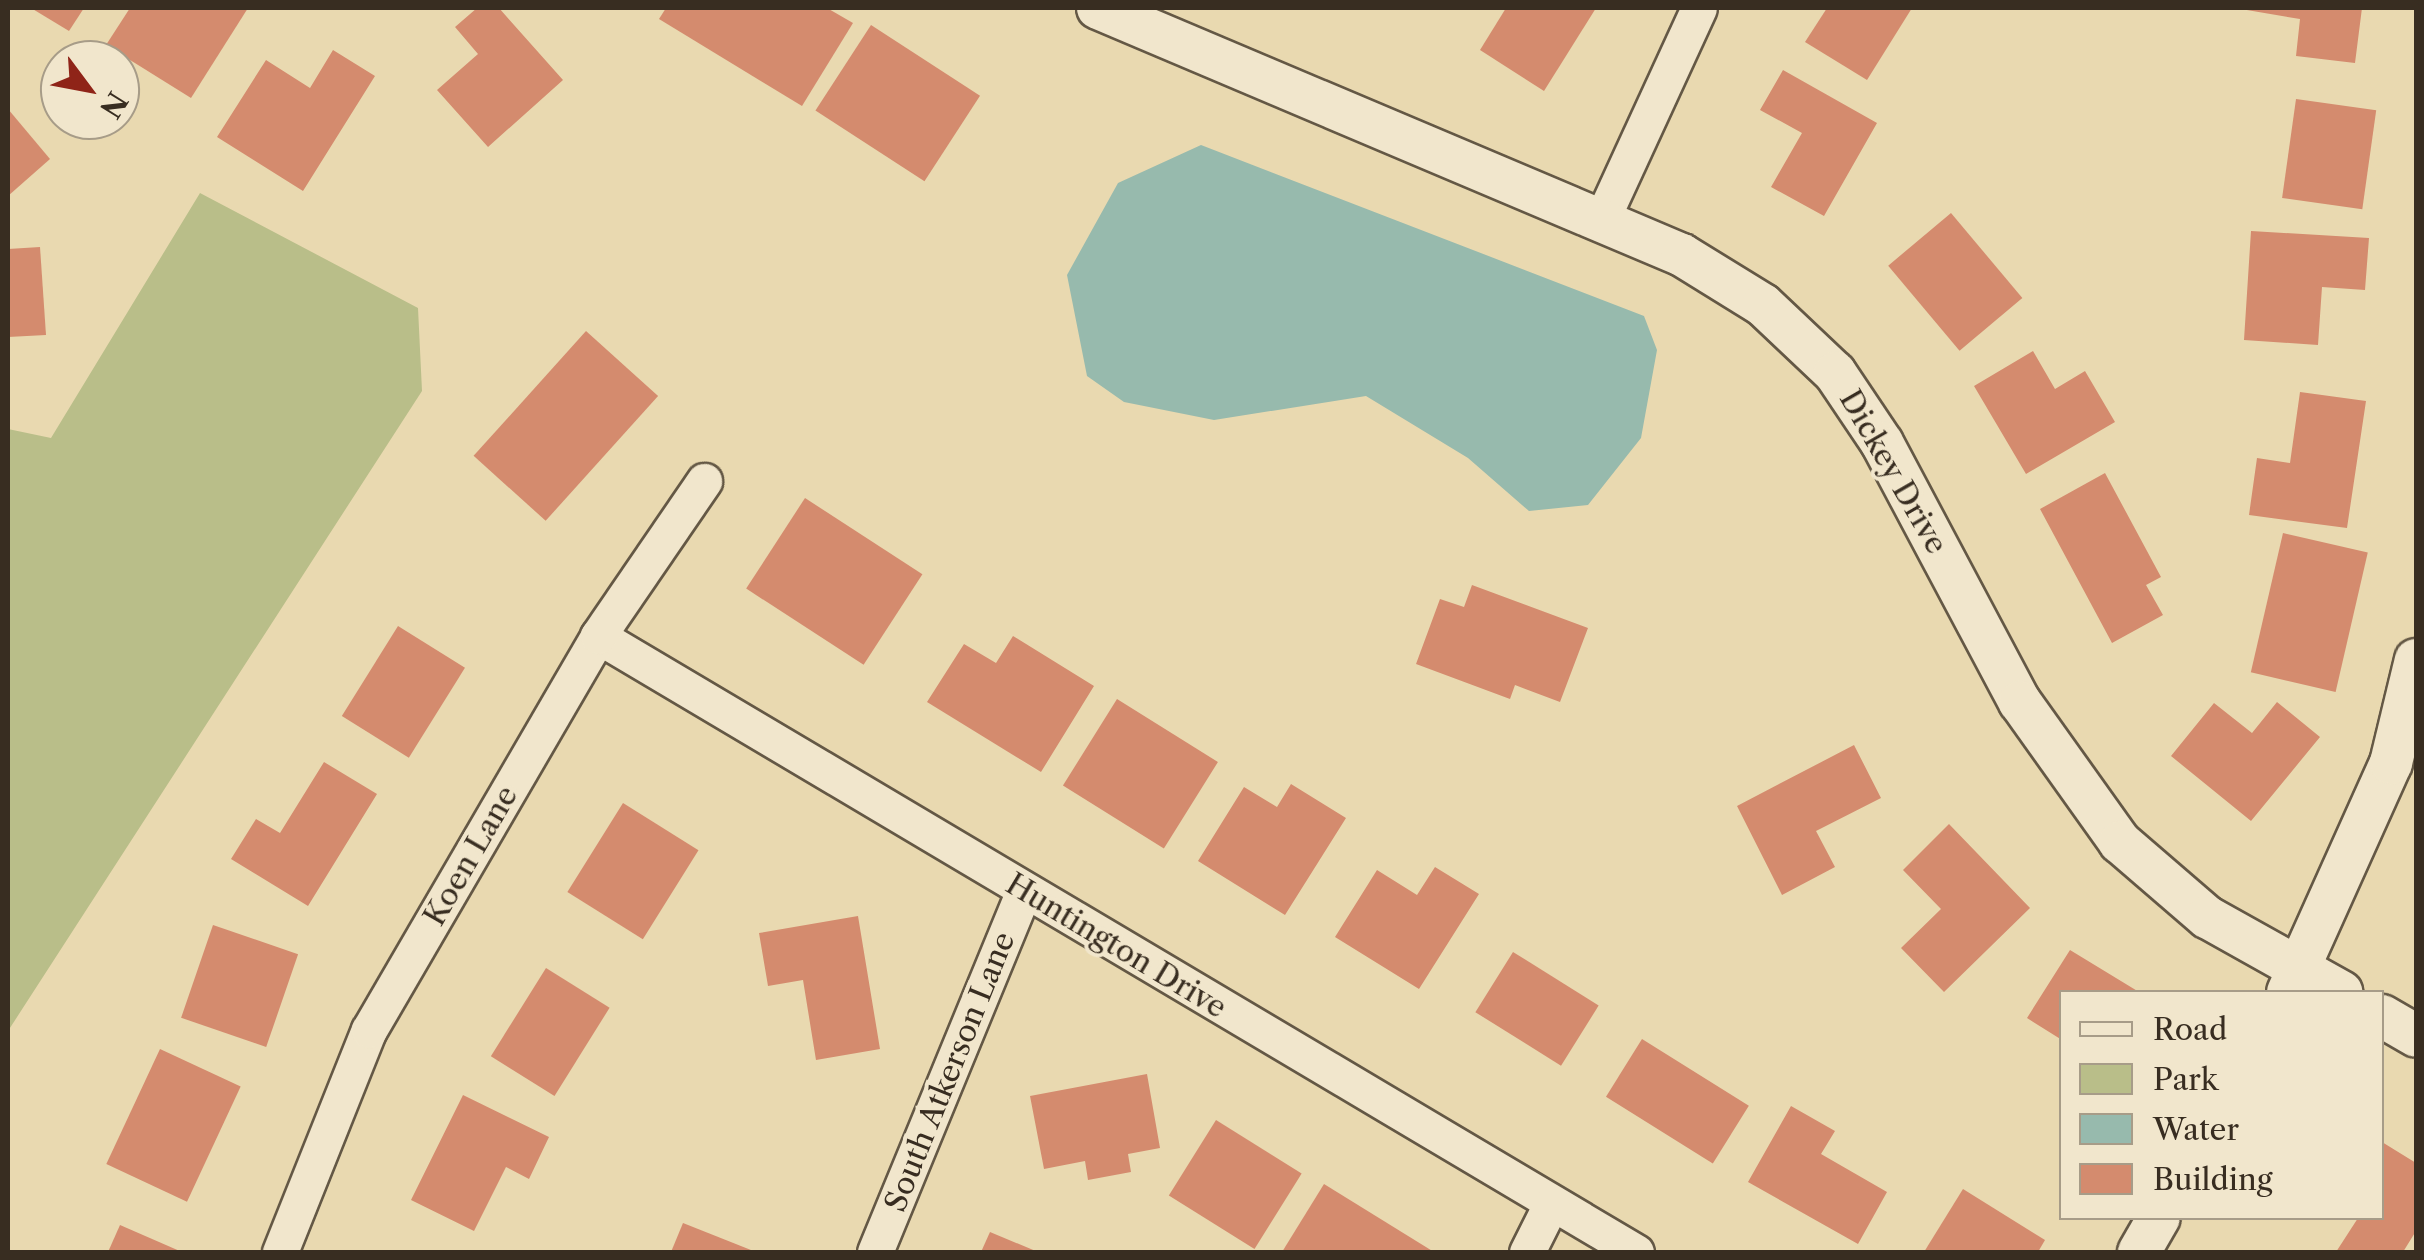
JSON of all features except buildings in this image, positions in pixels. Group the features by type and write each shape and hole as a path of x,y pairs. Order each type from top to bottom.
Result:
{"street":[{"name":"Dickey Drive","path":"1098,8 1600,220 1723,277 1835,374 2020,702 2120,842 2207,917 2295,981 2333,990"},
{"path":"1600,220 1699,8"},
{"name":"Koen Lane","path":"280,1252 369,1030 598,636 704,481"},
{"name":"Huntington Drive","path":"598,636 1636,1252"},
{"path":"2295,981 2392,763 2416,660"},
{"name":"South Atkerson Lane","path":"875,1252 1024,891"},
{"path":"2384,1017 2416,1036"},
{"path":"1527,1252 1551,1204"},
{"path":"2138,1252 2158,1220"}],"green space":[{"path":"200,193 418,308 422,391 8,1031 8,429 51,438"}],"water":[{"path":"1201,145 1644,316 1657,350 1641,438 1588,505 1529,511 1468,458 1366,396 1214,420 1124,402 1087,376 1067,275 1118,183"}]}
